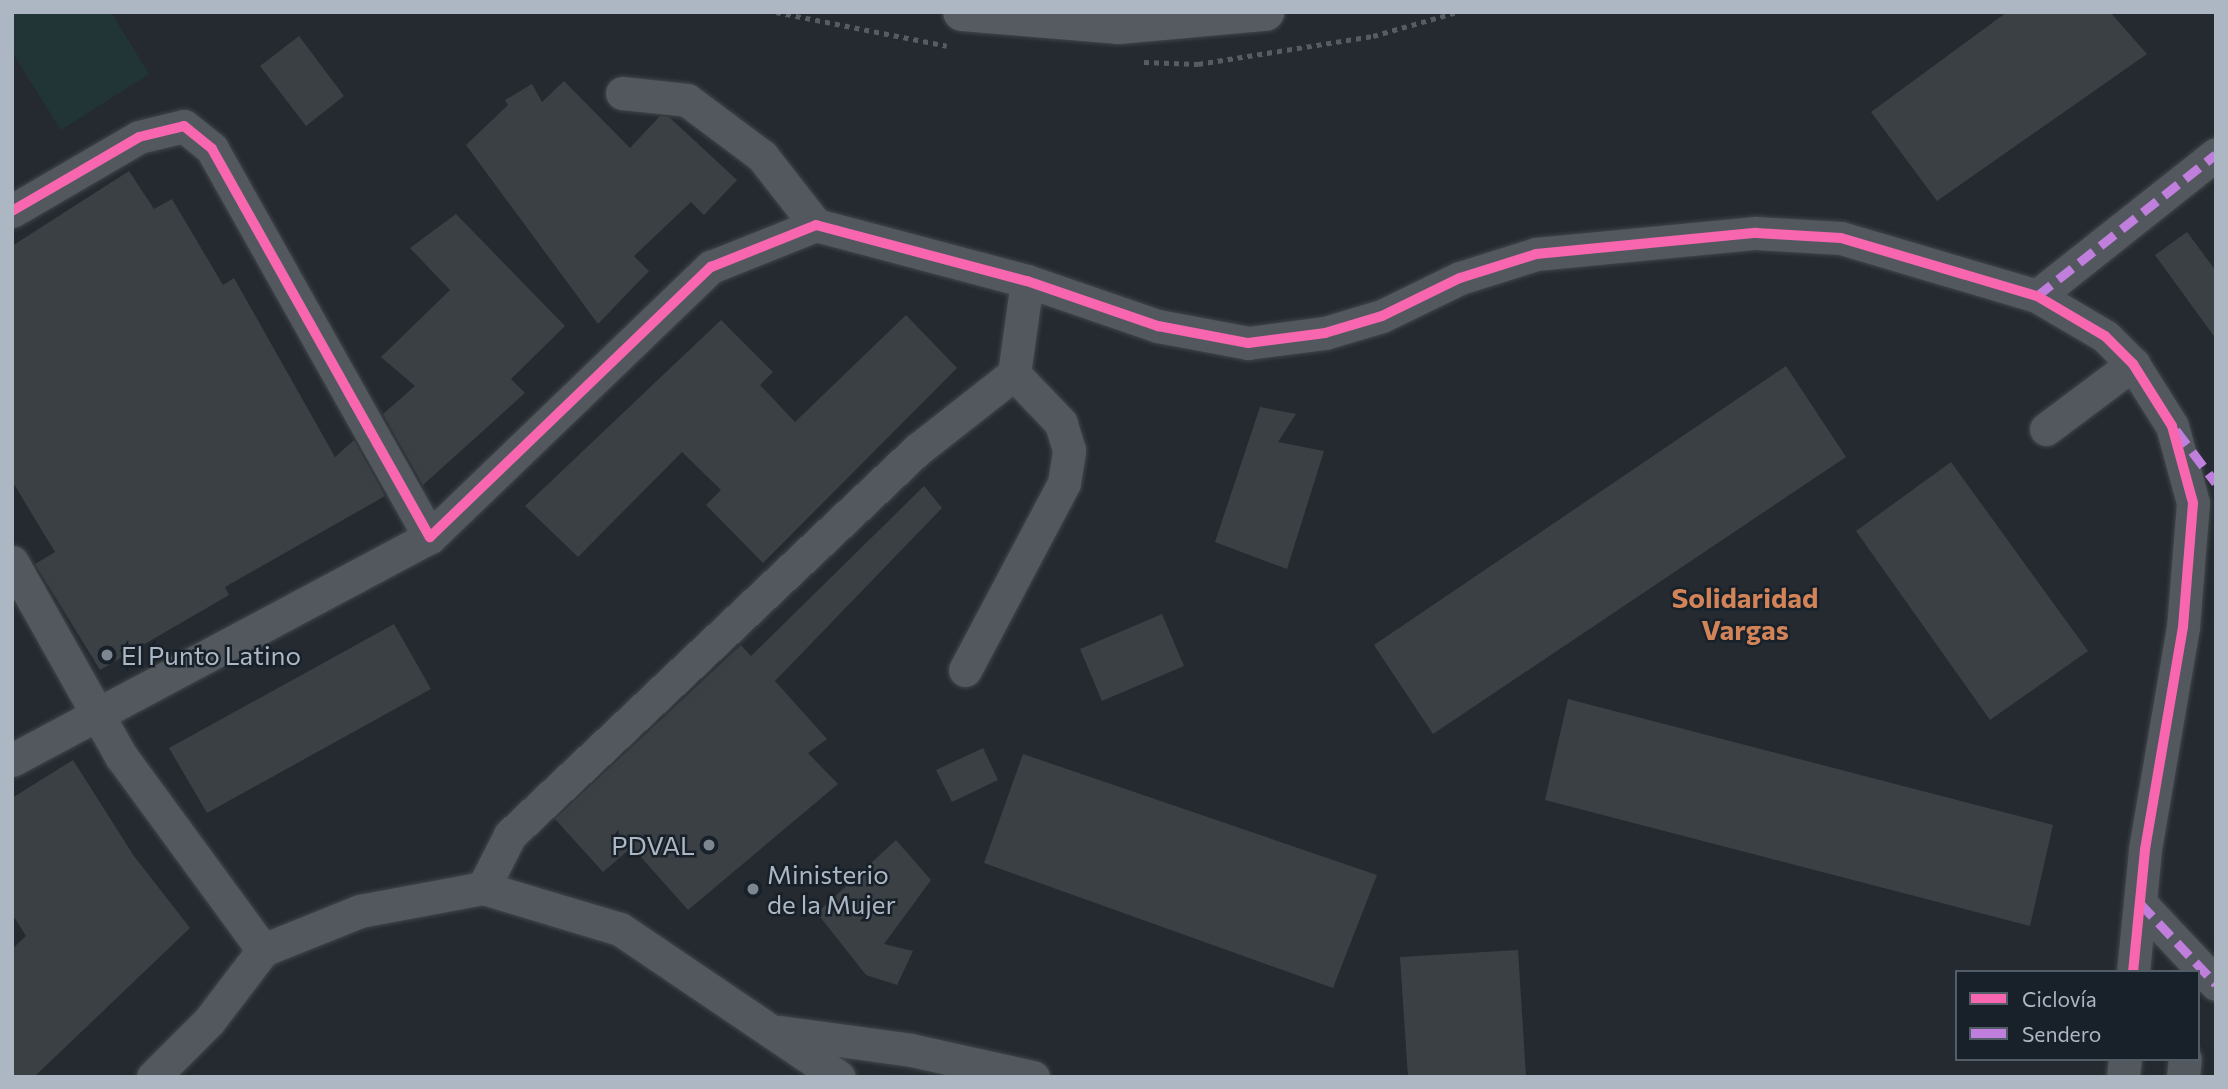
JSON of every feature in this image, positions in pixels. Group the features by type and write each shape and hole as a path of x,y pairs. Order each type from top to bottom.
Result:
{"main road":[{"path":"962,12 1119,24 1265,12"}],"street":[{"path":"622,93 687,100 762,156 816,225"},
{"path":"12,211 139,137 184,126 212,149 430,537"},
{"path":"2037,296 2213,161"},
{"path":"12,760 430,537 711,267 816,225 1027,281 1158,326 1248,343 1325,333 1382,316 1460,278 1536,254 1756,233 1841,238 2037,296 2105,336 2133,364 2172,426 2193,503 2183,627 2140,904 2133,970"},
{"path":"483,888 510,835 917,450 1014,374 1027,281"},
{"path":"2046,429 2133,364"},
{"path":"965,670 1064,483 1069,450 1061,423 1014,374"},
{"path":"12,562 96,714 166,825 262,950"},
{"path":"153,1077 209,1021 262,950 360,911 483,888 620,929 777,1031 839,1077"},
{"path":"2140,904 2191,966"},
{"path":"2200,972 2216,984"},
{"path":"777,1031 911,1050 1033,1077"}],"shaded area":[{"path":"12,12 111,12 149,74 61,130 12,52"}],"building":[{"path":"2007,12 2110,12 2147,54 1937,201 1871,112"},
{"path":"299,36 344,96 306,126 260,66"},
{"path":"564,81 630,148 660,116 669,117 737,180 704,215 691,202 634,256 649,271 598,324 466,145 508,105 505,100 532,84 542,102"},
{"path":"129,171 154,209 172,199 223,285 234,278 335,457 354,440 385,496 225,587 229,595 100,670 35,564 55,552 12,481 12,246"},
{"path":"456,214 565,326 511,379 525,393 423,485 383,414 415,386 381,357 450,290 410,248"},
{"path":"2187,232 2216,271 2216,339 2155,255"},
{"path":"906,315 957,368 763,563 706,505 721,490 682,452 578,557 525,506 721,320 773,372 760,385 795,422"},
{"path":"1786,366 1846,457 1433,734 1374,645"},
{"path":"1260,407 1296,414 1278,442 1324,451 1287,569 1215,542"},
{"path":"1951,462 2088,651 1990,720 1856,531"},
{"path":"924,486 942,508 775,681 827,739 808,753 838,784 688,910 632,847 603,872 555,819 741,645 751,656"},
{"path":"1162,614 1184,666 1102,701 1080,649"},
{"path":"394,624 431,689 207,813 169,748"},
{"path":"1568,699 2053,825 2030,926 1545,800"},
{"path":"983,748 998,780 952,802 936,770"},
{"path":"1023,754 1377,875 1333,988 984,863"},
{"path":"73,760 134,856 190,928 34,1077 12,1077 12,949 26,936 12,914 12,798"},
{"path":"896,840 931,880 884,944 913,951 897,985 866,975 817,913"},
{"path":"1518,950 1526,1077 1408,1077 1400,957"}],"marked path":[{"path":"2037,296 2216,154"},
{"path":"2176,430 2216,483"},
{"path":"2140,903 2216,984"}],"cycle path":[{"path":"12,211 139,137 184,126 212,149 430,537 711,267 816,225 1027,281 1158,326 1248,343 1325,333 1382,316 1460,278 1536,254 1756,233 1841,238 2037,296 2105,336 2133,364 2172,426 2193,503 2183,627 2145,850 2133,970"}],"place":[{"name":"El Punto Latino","path":"107,655"},
{"name":"PDVAL","path":"709,845"},
{"name":"Ministerio de la Mujer","path":"753,889"}],"district":[{"name":"Solidaridad Vargas","path":"1745,613"}]}
